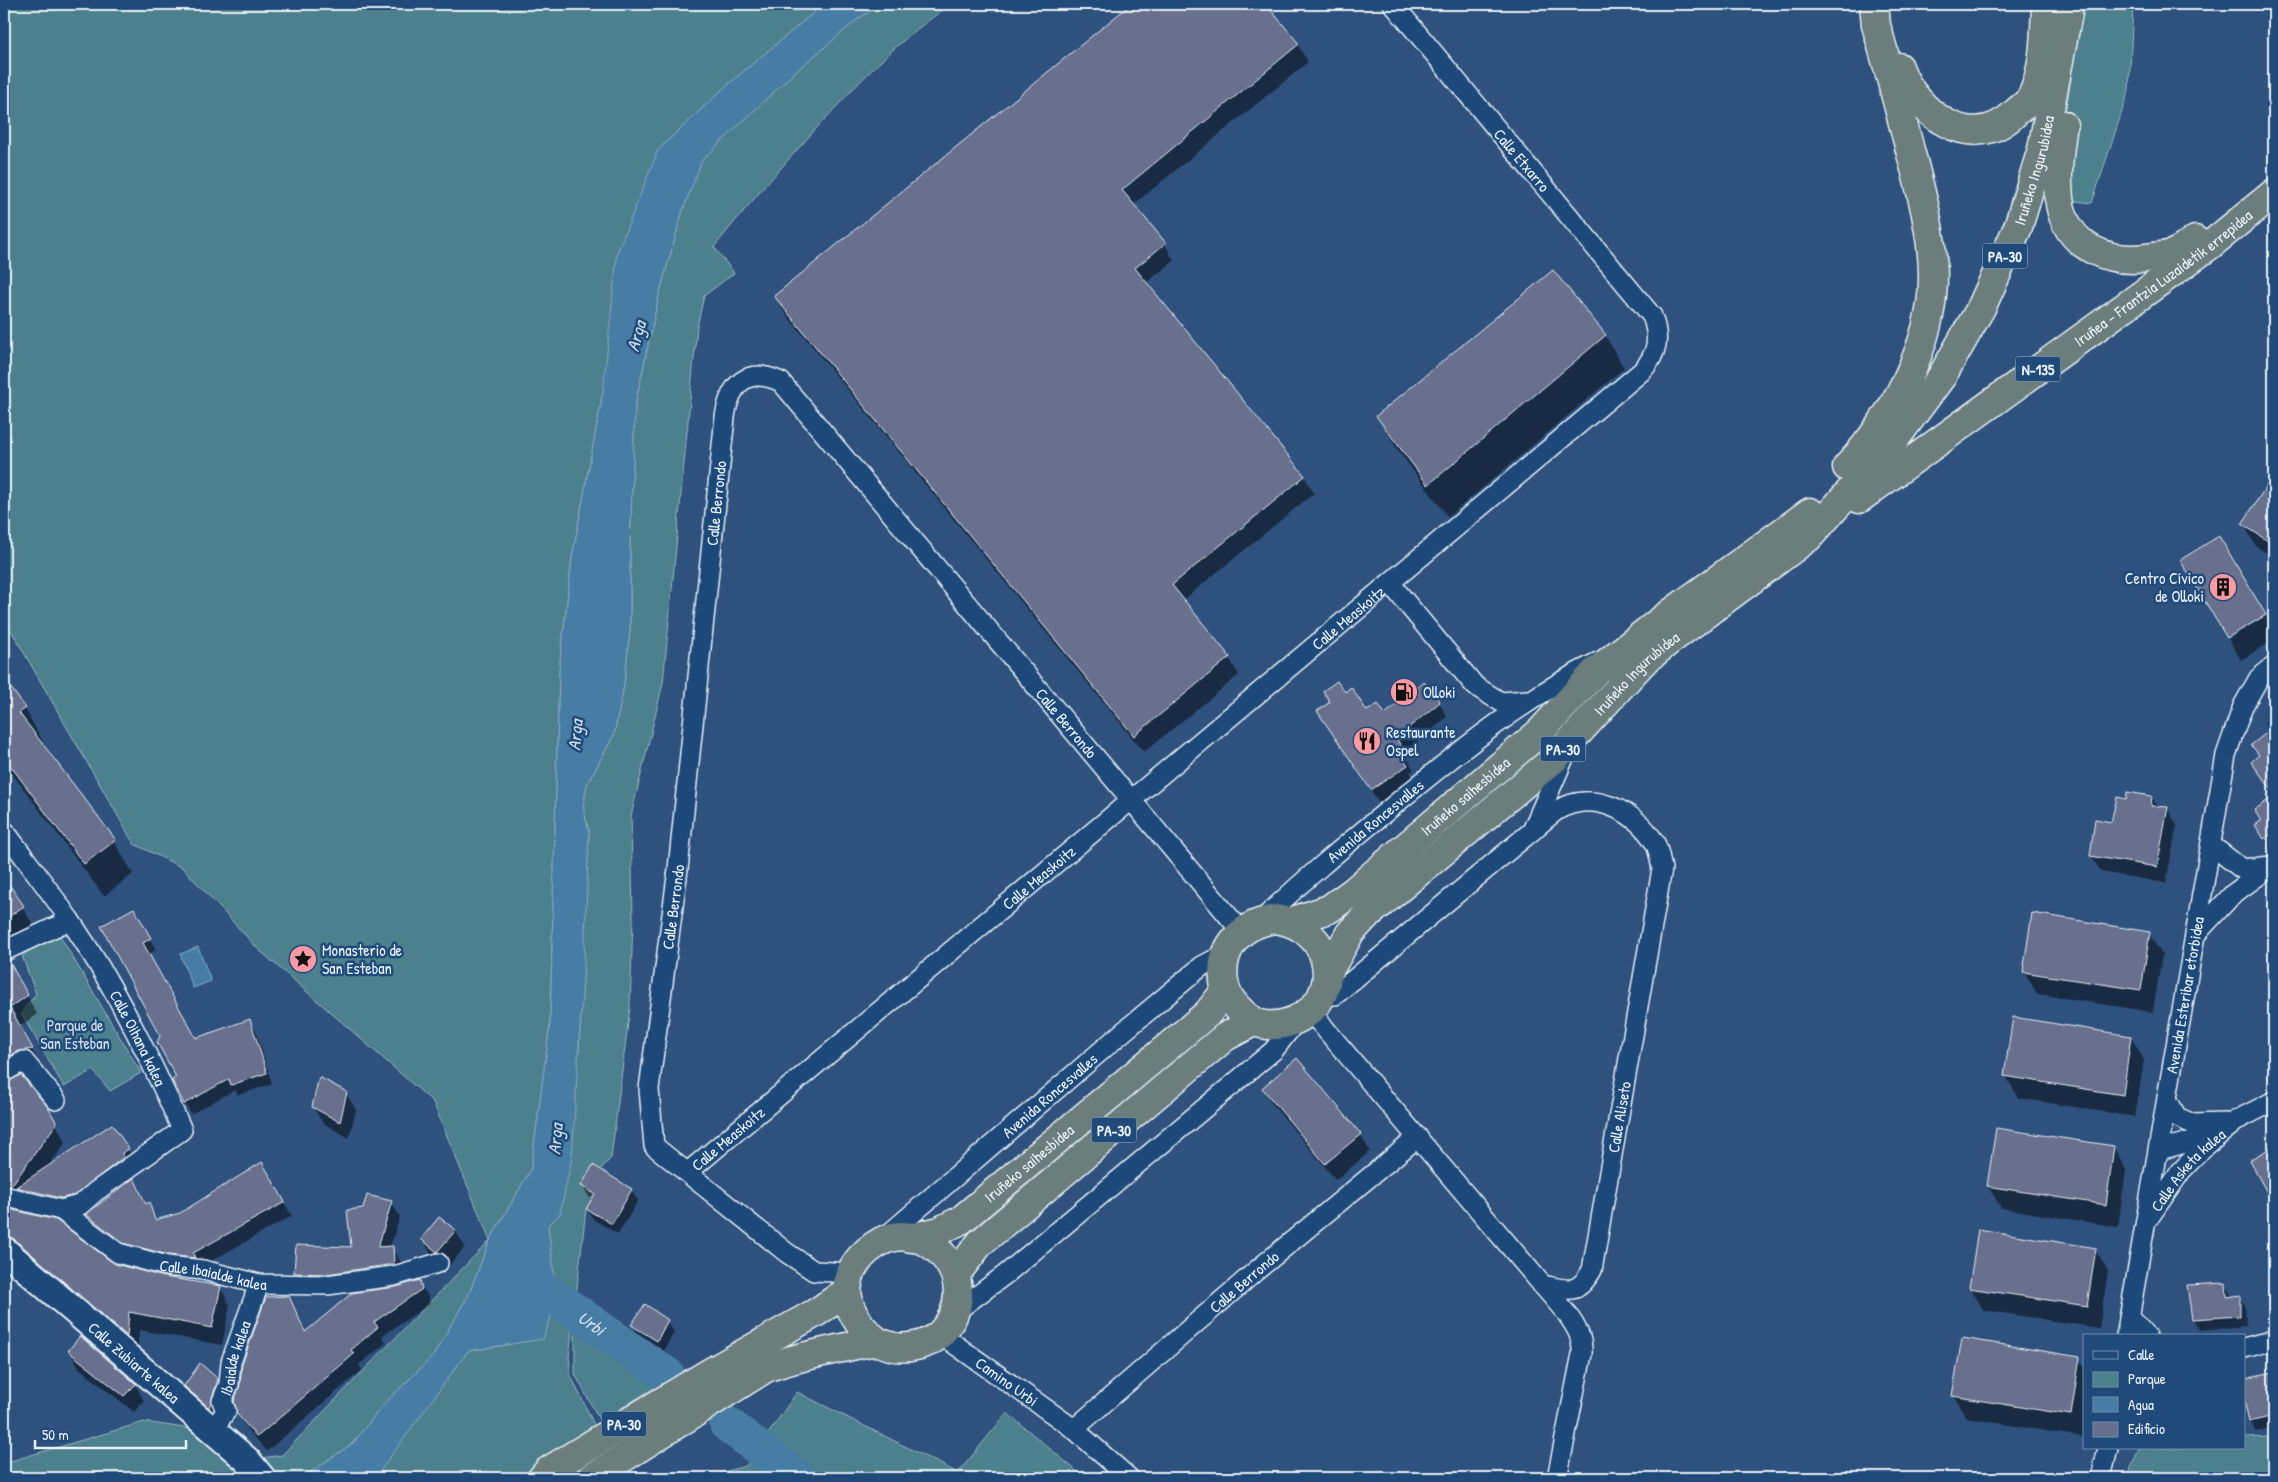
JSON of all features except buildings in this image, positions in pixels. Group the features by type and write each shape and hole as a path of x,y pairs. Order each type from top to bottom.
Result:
{"highway":[{"path":"1803,530 1868,444 1898,395 1919,350 1928,316 1933,277 1926,209 1876,25 1874,4"},
{"path":"1885,4 1899,68 1910,92 1930,114 1959,129 1974,131 2006,122 2030,98 2061,7"},
{"path":"2061,7 2071,80 2058,155 2059,199 2065,218 2076,238 2100,255 2132,261 2172,254 2270,196"},
{"name":"Iruñeko Ingurubidea","path":"1314,1000 1350,933 1366,916 1554,759 1642,664 1803,530 1887,450 1942,376 1982,306 2018,227 2042,149 2061,7"},
{"name":"Iruñea - Frantzia Luzaidetik errepidea","path":"1803,530 1897,470 2209,246 2270,196"},
{"name":"Iruñeko Ingurubidea","path":"1624,649 1803,530"},
{"name":"Iruñeko saihesbidea","path":"1290,922 1329,908 1354,891 1540,732 1596,671 1624,649"},
{"name":"PA-30","path":"1251,926 1276,919 1290,922 1310,932 1323,950 1314,1000"},
{"path":"1251,926 1226,954 1222,972 1226,990 1234,1005 1253,1022 1264,1025 1314,1000"},
{"name":"Iruñeko saihesbidea","path":"911,1238 939,1231 961,1220 1207,1014 1226,990"},
{"name":"Iruñeko saihesbidea","path":"956,1274 980,1243 1225,1037 1253,1022"},
{"name":"PA-30","path":"894,1238 911,1238 930,1244 946,1257 956,1274 959,1293 955,1312 940,1334 928,1342 912,1347 894,1347 877,1341 864,1331 853,1316 849,1282 858,1261 878,1243 894,1238"},
{"name":"PA-30","path":"542,1478 548,1471 849,1282"},
{"name":"PA-30","path":"591,1478 766,1368 796,1357 877,1341"}],"main road":[{"name":"Calle Zubiarte kalea","path":"4,1250 213,1430 254,1469"}],"street":[{"name":"Calle Etxarro","path":"1393,4 1652,316"},
{"name":"Calle Measkoitz","path":"688,1172 1642,371 1651,361 1658,346 1658,337 1652,316"},
{"name":"Calle Berrondo","path":"849,1282 814,1271 788,1253 654,1146 649,1089 678,869 725,417 730,396 738,384 751,377 763,375 781,382 1130,800 1251,926"},
{"name":"Calle Measkoitz","path":"1390,583 1475,686 1501,702 1530,700"},
{"name":"Avenida Roncesvalles","path":"1251,926 1302,881 1475,738 1560,681 1624,649"},
{"name":"Avenida Esteribar etorbidea","path":"2126,1334 2226,755 2243,706 2259,678 2274,666"},
{"path":"955,1312 1006,1274 1274,1050 1314,1000 1335,995 1532,831 1571,741"},
{"name":"Calle Aliseto","path":"1532,831 1557,810 1580,803 1606,803 1626,812 1640,824 1656,844 1662,869 1592,1270 1583,1285 1570,1291 1542,1285"},
{"name":"Calle Oihana kalea","path":"4,830 70,920 118,997 166,1092 182,1130 118,1175 80,1205 61,1210"},
{"path":"2211,845 2242,869 2272,866"},
{"path":"2196,934 2233,894 2272,866"},
{"path":"4,951 70,920"},
{"name":"Avenida Roncesvalles","path":"878,1243 1202,966 1226,954"},
{"path":"1314,1000 1418,1137 1579,1331 1582,1344 1557,1478"},
{"path":"4,1072 24,1061 56,1100"},
{"name":"Calle Asketa kalea","path":"2167,1100 2177,1117 2193,1124 2234,1123"},
{"name":"Calle Asketa kalea","path":"2159,1150 2200,1139 2274,1101"},
{"name":"Calle Asketa kalea","path":"2146,1220 2181,1171 2202,1149 2234,1123"},
{"name":"Calle Berrondo","path":"1074,1429 1257,1270 1418,1137"},
{"name":"Calle Ibaialde kalea","path":"4,1196 61,1210 118,1253 167,1266 203,1270 259,1284 327,1285 394,1276 438,1263"},
{"name":"Ibaialde kalea","path":"213,1430 226,1411 222,1401 229,1384 231,1362 259,1284"},
{"path":"2129,1316 2144,1334"},
{"name":"Camino Urbi","path":"940,1334 1074,1429 1129,1478"},
{"path":"2246,1347 2274,1340"},
{"path":"2100,1478 2108,1450"}],"green space":[{"path":"4,4 824,4 725,87 658,150 603,392 572,558 559,671 550,1024 531,1169 490,1240 433,1102 258,949 183,868 134,844 4,618"},
{"path":"881,4 952,4 896,47 862,80 788,160 714,247 734,273 704,296 697,327 663,683 631,816 633,919 630,1007 611,1158 600,1170 593,1166 581,1186 595,1194 586,1209 569,1357 571,1376 597,1431 550,1454 521,1478 373,1478 468,1351 507,1345 557,1299 548,1226 579,1050 589,832 583,807 587,784 614,735 624,685 630,631 630,546 635,405 659,295 682,213 701,160 796,71 858,19"},
{"path":"2068,4 2133,4 2129,90 2092,203 2059,199 2058,155 2071,80"},
{"name":"Parque de San Esteban","path":"56,929 141,1073 110,1091 93,1070 64,1087 21,1013 36,994 22,956"},
{"path":"490,1240 468,1296 433,1356 383,1405 353,1443 302,1478 236,1478 247,1460 282,1455"},
{"path":"575,1315 667,1380 600,1421 575,1374"},
{"path":"797,1392 958,1473 1007,1413 1085,1478 700,1478 746,1466"},
{"path":"144,1422 199,1430 240,1466 234,1478 4,1478 4,1463"},
{"path":"2274,1437 2274,1478 2127,1478 2138,1450 2246,1450 2246,1438"}],"water":[{"name":"Arga","path":"824,4 881,4 858,19 796,71 702,160 682,213 659,295 635,405 630,546 630,631 624,685 614,735 587,784 583,807 589,832 584,964 572,1157 560,1214 548,1226 557,1299 543,1339 468,1351 375,1478 302,1478 353,1443 383,1405 433,1356 468,1296 490,1240 531,1169 550,1024 559,671 572,558 603,392 617,253 658,150 725,87"},
{"path":"198,947 211,981 193,988 180,954"}],"waterway":[{"name":"Urbi","path":"517,1271 667,1375"},
{"name":"Urbi","path":"727,1424 798,1478"}],"place":[{"name":"Centro Cívico de Olloki","path":"2223,587"},
{"name":"Olloki","path":"1404,692"},
{"name":"Restaurante Ospel","path":"1367,741"},
{"name":"Monasterio de San Esteban","path":"303,959"}]}
